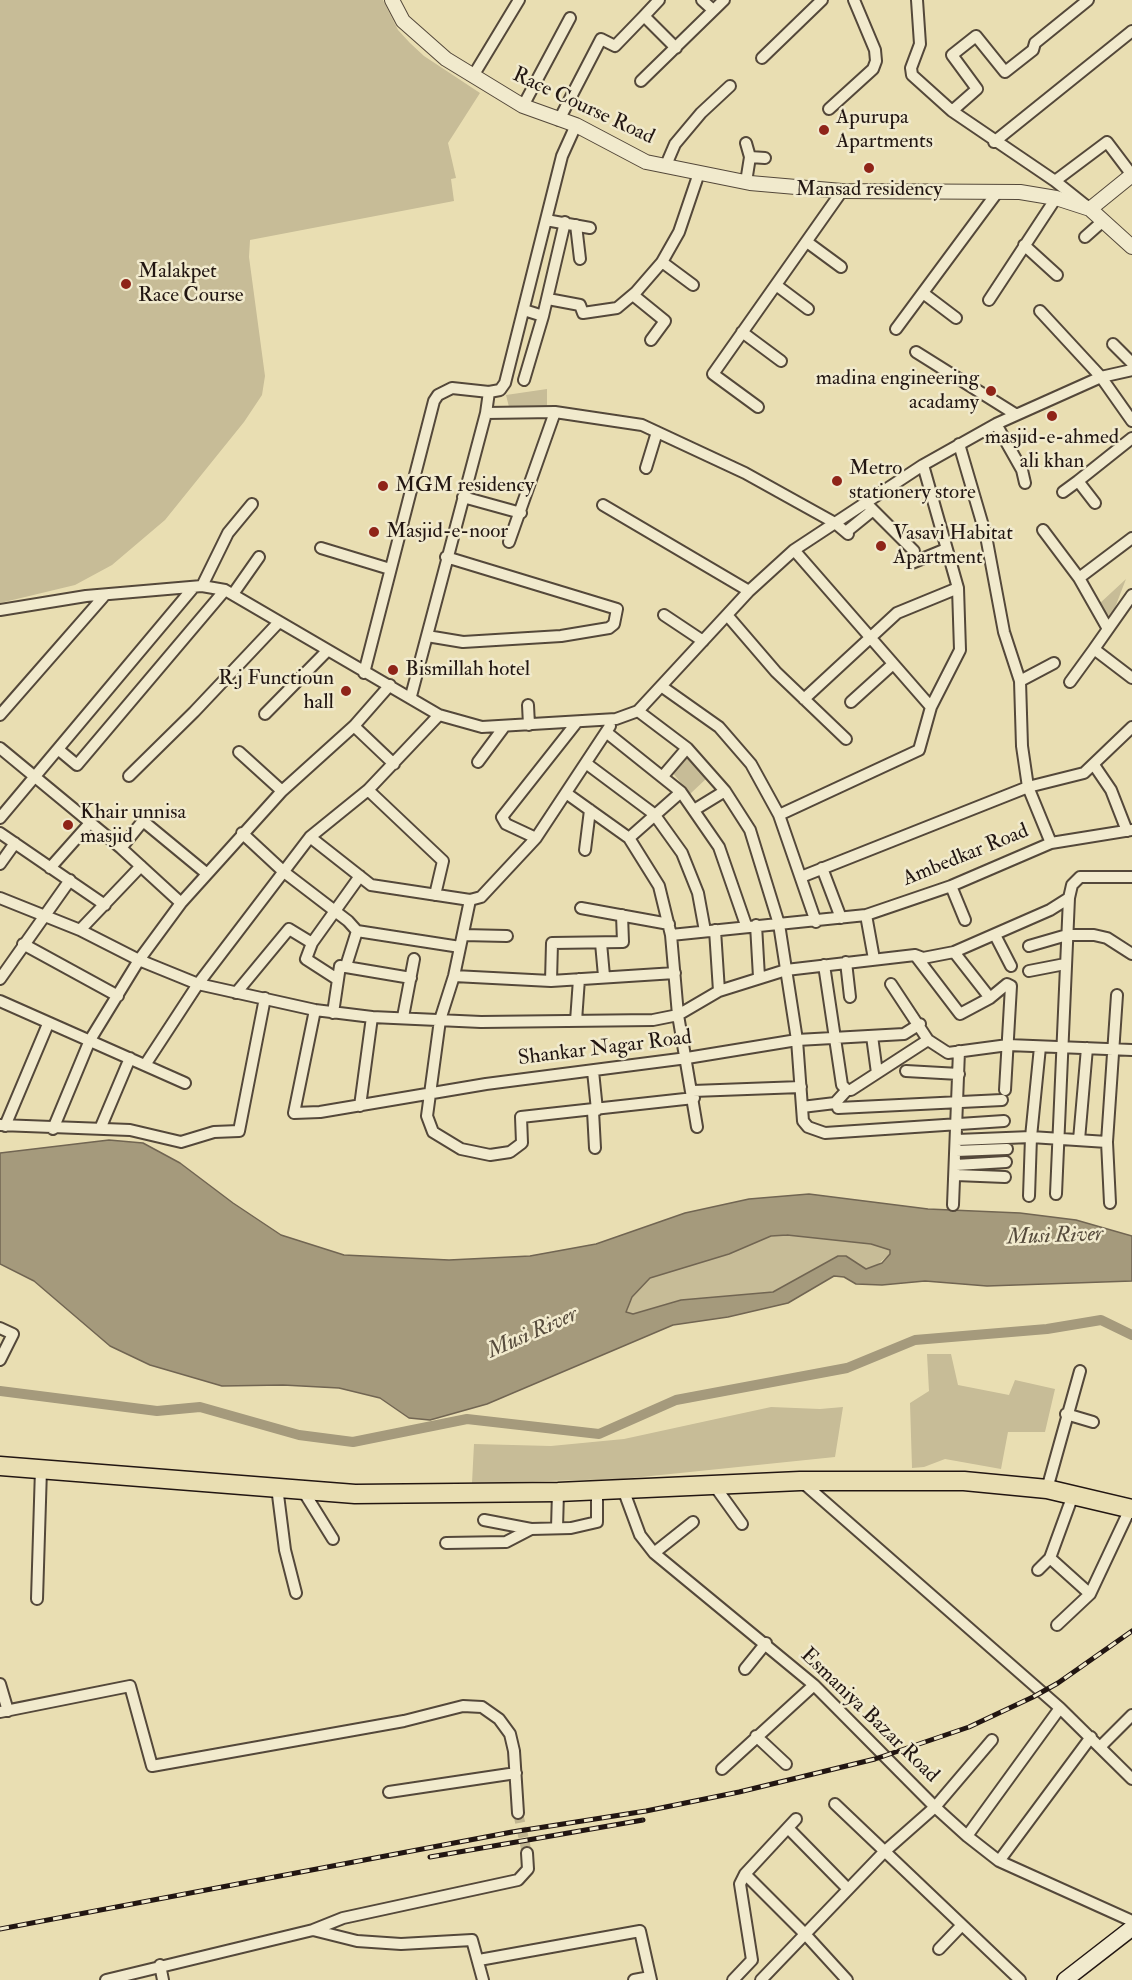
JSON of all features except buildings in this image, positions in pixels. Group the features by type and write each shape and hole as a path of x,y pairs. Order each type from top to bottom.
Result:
{"highway":[{"path":"0,1466 356,1494 558,1492 800,1480 964,1481 1047,1489 1131,1509"}],"main road":[{"path":"1065,1980 1132,1928"}],"street":[{"name":"Race Course Road","path":"392,0 403,21 446,59 523,106 576,126 646,162 746,182 842,191 996,194 1020,192 1056,198 1090,209 1132,247"},
{"path":"473,76 519,0"},
{"path":"559,120 601,39 615,46 659,0"},
{"path":"702,0 713,10"},
{"path":"641,81 724,0"},
{"path":"762,58 822,0"},
{"path":"829,109 873,69 876,61 875,50 854,0"},
{"path":"917,0 920,44 911,68 912,75 952,111 994,142 1055,181 1090,209 1132,175 1107,142 1055,181"},
{"path":"952,111 977,89 952,55 976,36 1005,72 1033,50 1035,43 1088,0"},
{"path":"644,16 676,48"},
{"path":"523,106 570,18"},
{"path":"994,142 1132,31"},
{"path":"666,165 675,144 701,113 730,86"},
{"path":"364,673 435,401 438,395 452,388 489,392 500,390 505,383 562,156 576,126"},
{"path":"746,143 750,158 746,182"},
{"path":"750,158 765,158"},
{"path":"548,298 580,305 583,313 617,308 662,262 679,232 699,173"},
{"path":"758,406 713,374 842,191"},
{"path":"896,329 996,194"},
{"path":"989,300 1056,198"},
{"path":"546,220 591,228"},
{"path":"1085,237 1103,221"},
{"path":"571,224 580,259"},
{"path":"524,380 571,224"},
{"path":"807,242 841,267"},
{"path":"1024,245 1057,275"},
{"path":"662,262 693,285"},
{"path":"776,285 808,309"},
{"path":"923,293 957,318"},
{"path":"633,294 665,321 651,340"},
{"path":"524,310 543,315"},
{"path":"1040,311 1101,377 1132,421"},
{"path":"742,332 781,361"},
{"path":"1113,344 1132,363"},
{"path":"916,352 1015,414"},
{"path":"0,610 105,595 198,587 229,592 364,673 411,696 439,715 482,727 616,719 638,711 749,591 794,550 835,523 870,506 923,465 996,423 1101,377 1132,370"},
{"path":"411,696 486,413 489,392"},
{"path":"486,413 555,412 642,425 745,473 835,523 847,533 870,506"},
{"path":"509,542 555,412"},
{"path":"996,423 1022,470 1025,483"},
{"path":"646,468 657,432"},
{"path":"1063,492 1132,438"},
{"path":"959,444 986,536 1004,632 1020,681 1022,746 1028,787 1051,843"},
{"path":"779,815 919,750 931,706 960,650 958,588 923,465"},
{"path":"1078,481 1095,503"},
{"path":"463,497 521,513"},
{"path":"0,818 198,587 228,533 252,504"},
{"path":"603,505 749,591"},
{"path":"870,506 914,551"},
{"path":"1043,531 1079,578 1108,629"},
{"path":"1079,578 1132,538"},
{"path":"321,548 390,569"},
{"path":"912,563 946,549"},
{"path":"794,550 931,706"},
{"path":"59,750 77,765 260,557"},
{"path":"427,636 463,642 561,636 609,628 614,624 617,609 446,557"},
{"path":"804,699 897,613 958,588"},
{"path":"0,715 105,595"},
{"path":"1070,682 1132,595"},
{"path":"664,615 703,641"},
{"path":"727,615 776,672 846,739"},
{"path":"129,776 194,712 279,622"},
{"path":"1094,649 1132,678"},
{"path":"265,714 327,651"},
{"path":"1020,681 1054,663"},
{"path":"851,702 893,664"},
{"path":"53,1129 90,1040 139,960 181,903 282,791 354,726 390,685"},
{"path":"661,686 719,728 751,764 779,815 816,922"},
{"path":"528,705 528,725"},
{"path":"638,711 687,748 725,791 750,830 779,924 797,1040 803,1121 808,1127 825,1133 957,1126 1004,1121"},
{"path":"145,1065 198,984 310,837 368,790 439,715"},
{"path":"310,837 371,885 470,900 481,897 536,838 616,719"},
{"path":"536,838 506,824 502,817 577,722"},
{"path":"354,726 394,764"},
{"path":"478,762 504,727"},
{"path":"801,877 1028,787 1084,773 1132,727"},
{"path":"606,732 681,792 719,847 751,925 759,977"},
{"path":"0,748 121,848 181,903"},
{"path":"663,776 687,748"},
{"path":"239,752 282,791"},
{"path":"587,764 654,814 682,853 710,931 719,991"},
{"path":"1094,765 1111,790 1130,831"},
{"path":"368,790 443,861 435,895"},
{"path":"694,810 725,791"},
{"path":"629,838 681,792"},
{"path":"566,793 629,838 659,886 670,929 678,1015 697,1127"},
{"path":"585,850 590,810"},
{"path":"121,848 143,821 206,873"},
{"path":"50,867 90,823"},
{"name":"Ambedkar Road","path":"581,908 622,915 670,929 710,931 751,925 816,922 866,915 951,886 1051,843 1130,831"},
{"path":"0,832 105,905"},
{"path":"242,833 284,872 357,931 460,947"},
{"path":"0,864 15,843"},
{"path":"80,930 141,866"},
{"path":"822,868 841,918"},
{"path":"337,979 306,959 312,943 360,876"},
{"path":"1056,1194 1065,964 1069,898 1072,885 1080,877 1132,877"},
{"path":"0,980 23,944 70,880"},
{"path":"951,886 965,920"},
{"path":"0,898 80,930 139,960 198,984 315,1010 372,1017 440,1020 576,1021 653,1020 678,1015 719,991 786,970 915,955 923,958 954,952 995,935 1069,898"},
{"path":"470,900 454,976 440,1020 427,1116 433,1132 461,1149 490,1155 510,1152 522,1143 521,1117 595,1110 693,1095 801,1087"},
{"path":"551,981 552,943 623,942 622,915"},
{"path":"866,915 874,959"},
{"path":"236,993 289,929 312,943"},
{"path":"346,966 357,931"},
{"path":"463,935 507,936"},
{"path":"995,935 1011,966"},
{"path":"1029,946 1067,935 1094,935 1107,938 1132,954"},
{"path":"601,943 604,976"},
{"path":"23,944 118,996"},
{"path":"954,952 990,998"},
{"path":"838,1108 959,1103 1004,1095 1011,986 1007,984 990,998 964,1013 956,1012 915,955"},
{"path":"403,1017 414,958"},
{"path":"846,962 850,997"},
{"path":"1029,971 1065,964"},
{"path":"824,965 837,1039 842,1085 848,1090"},
{"path":"333,1013 339,968 346,966 411,978"},
{"path":"454,976 551,981 675,973"},
{"path":"576,1021 579,979"},
{"path":"891,984 920,1024 928,1041 948,1053 1008,1045 1132,1050"},
{"path":"1110,1203 1107,1142 1117,995"},
{"path":"48,1024 2,1126 130,1130 180,1142 214,1132 239,1131 265,998"},
{"path":"0,1001 185,1083"},
{"name":"Shankar Nagar Road","path":"315,1010 294,1113 360,1106 486,1084 687,1058 797,1040 904,1034 920,1024"},
{"path":"360,1106 372,1017"},
{"path":"872,1036 878,1073"},
{"path":"802,1107 835,1103 848,1090 928,1041"},
{"path":"1029,1196 1031,1137 1040,1047"},
{"path":"1079,1140 1087,1048"},
{"path":"953,1205 959,1103 959,1051"},
{"path":"100,1129 130,1058"},
{"path":"593,1071 595,1148"},
{"path":"906,1071 959,1074"},
{"path":"957,1146 1007,1143 1031,1137 1107,1142"},
{"path":"956,1170 1005,1180 1007,1143"},
{"path":"956,1170 1006,1162"},
{"path":"0,1328 13,1334 0,1360"},
{"path":"1047,1489 1066,1414 1080,1371"},
{"path":"1066,1414 1093,1422"},
{"path":"37,1599 40,1469"},
{"path":"800,1480 1060,1708 1132,1779"},
{"path":"714,1485 742,1524"},
{"path":"277,1487 285,1550 296,1593"},
{"path":"302,1489 333,1539"},
{"name":"Esmaniya Bazar Road","path":"623,1489 639,1535 654,1553 766,1643 814,1685 934,1807 967,1836 999,1861 1132,1921"},
{"path":"484,1520 531,1528 556,1528 597,1522 597,1490"},
{"path":"556,1528 558,1492"},
{"path":"1038,1570 1050,1558 1073,1495"},
{"path":"1057,1625 1090,1594 1131,1509"},
{"path":"654,1553 693,1522"},
{"path":"446,1543 506,1542 531,1528"},
{"path":"1050,1558 1090,1594"},
{"path":"745,1669 766,1643"},
{"path":"0,1684 4,1711 130,1686 153,1766 404,1720 463,1706 482,1707 499,1719 510,1734 516,1773 518,1813"},
{"path":"722,1768 814,1685"},
{"path":"967,1836 1060,1708"},
{"path":"1100,1748 1132,1715"},
{"path":"756,1736 786,1764"},
{"path":"999,1861 1090,1737"},
{"path":"796,1819 745,1875 740,1884 752,1960 764,1979 884,1852 934,1807 992,1740"},
{"path":"389,1792 516,1773"},
{"path":"835,1804 1020,1980"},
{"path":"788,1828 848,1889"},
{"path":"106,1980 160,1965 313,1930 343,1918 519,1880 528,1869 527,1853"},
{"path":"745,1875 805,1934 847,1980"},
{"path":"939,1949 962,1925"},
{"path":"313,1930 357,1941 401,1944 472,1940 483,1980"},
{"path":"478,1960 640,1931 651,1978 634,1980"},
{"path":"733,1980 752,1960"},
{"path":"160,1965 163,1980"}],"shaded area":[{"name":"Malakpet Race Course","path":"0,0 383,0 398,30 410,43 424,56 480,93 448,143 456,178 451,179 454,201 250,240 249,257 265,376 262,395 244,422 165,520 112,565 75,585 0,603"},
{"path":"547,389 547,407 509,407 506,395"},
{"path":"1126,579 1111,618 1099,604"},
{"path":"684,755 707,778 690,794 672,772"},
{"path":"787,1235 872,1244 890,1249 890,1254 872,1269 866,1269 846,1256 830,1260 823,1266 773,1292 681,1300 633,1314 626,1312 632,1297 650,1278 729,1254 771,1236"},
{"path":"927,1354 951,1354 958,1385 1009,1395 1015,1380 1055,1389 1045,1432 1008,1432 1001,1469 945,1459 924,1467 912,1468 910,1403 929,1391"},
{"path":"771,1407 820,1409 843,1407 835,1457 622,1479 472,1483 474,1444 551,1446 624,1439"}],"water":[{"name":"Musi River","path":"109,1140 143,1143 180,1163 233,1203 281,1235 344,1255 449,1260 530,1256 596,1244 685,1213 749,1199 809,1194 928,1209 1020,1213 1076,1220 1132,1236 1132,1281 987,1286 925,1281 882,1285 856,1284 844,1277 834,1276 788,1303 728,1317 673,1325 487,1404 430,1420 409,1418 380,1398 339,1388 283,1385 222,1386 150,1365 110,1346 34,1281 0,1264 0,1153","holes":["787,1235 871,1244 890,1250 890,1254 882,1263 866,1269 846,1256 838,1256 773,1292 681,1300 633,1314 626,1312 632,1297 650,1278 729,1254 771,1236"]}],"waterway":[{"path":"0,1391 157,1411 200,1407 299,1435 353,1442 467,1419 599,1434 676,1400 847,1368 915,1340 1047,1329 1101,1320 1132,1335"}],"tunnel":[{"path":"518,1813 527,1853"}],"railway":[{"path":"0,1929 512,1832 646,1811 739,1792 875,1759 969,1727 1033,1697 1058,1683 1132,1631"},
{"path":"430,1857 643,1820"}],"place":[{"name":"Apurupa Apartments","path":"824,130"},
{"name":"Mansad residency","path":"869,168"},
{"name":"Malakpet Race Course","path":"126,284"},
{"name":"madina engineering acadamy","path":"991,391"},
{"name":"masjid-e-ahmed ali khan","path":"1052,416"},
{"name":"Metro stationery store","path":"837,481"},
{"name":"MGM residency","path":"383,486"},
{"name":"Masjid-e-noor","path":"374,532"},
{"name":"Vasavi Habitat Apartment","path":"881,546"},
{"name":"Bismillah hotel","path":"393,670"},
{"name":"R.j Functioun hall","path":"346,691"},
{"name":"Khair unnisa masjid","path":"68,825"}]}
